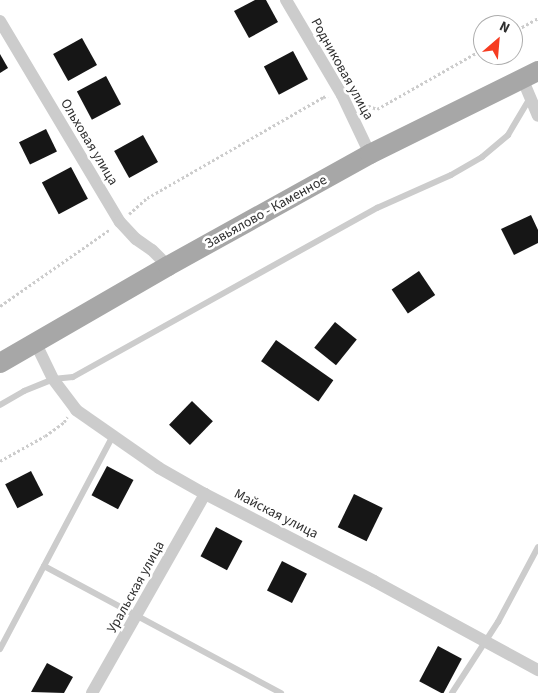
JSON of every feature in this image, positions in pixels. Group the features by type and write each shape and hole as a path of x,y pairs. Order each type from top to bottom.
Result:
{"main road":[{"name":"Завьялово - Каменное","path":"0,364 168,266 370,154 530,74"}],"street":[{"name":"Родниковая улица","path":"286,0 342,95 370,154"},
{"name":"Ольховая улица","path":"0,21 120,222 168,266"},
{"path":"530,74 530,98 538,116"},
{"name":"Майская улица","path":"36,344 53,379 73,406 159,468 204,494 538,670"},
{"name":"Уральская улица","path":"92,693 204,494"}],"lane":[{"path":"0,405 24,391 53,379 73,377 377,208 451,176 482,157 508,135 530,98"},
{"path":"0,649 113,436"},
{"path":"452,693 484,640 498,622 538,547"},
{"path":"44,566 281,693"}],"path":[{"path":"523,26 538,18"},
{"path":"0,306 120,222 147,198 323,97 342,95 377,109 473,55"},
{"path":"0,461 64,422 73,406"}],"building":[{"path":"255,0 266,0 278,22 249,38 234,11"},
{"path":"82,38 97,65 68,81 53,54"},
{"path":"293,51 308,79 279,95 264,66"},
{"path":"0,54 8,68 0,73"},
{"path":"106,76 121,104 92,120 77,91"},
{"path":"46,129 57,151 30,165 19,142"},
{"path":"143,135 158,162 129,178 114,151"},
{"path":"71,167 88,199 59,214 42,182"},
{"path":"531,215 538,230 538,243 514,255 501,229"},
{"path":"419,271 435,295 408,313 392,289"},
{"path":"335,322 357,340 336,365 314,348"},
{"path":"276,340 333,380 318,401 261,361"},
{"path":"192,401 213,421 190,445 169,425"},
{"path":"107,466 133,480 118,509 92,495"},
{"path":"31,471 43,495 17,508 5,484"},
{"path":"354,494 383,508 367,541 338,527"},
{"path":"216,527 242,541 227,570 201,556"},
{"path":"282,561 307,574 292,603 267,590"},
{"path":"438,646 462,659 444,693 419,681"},
{"path":"47,663 73,677 64,693 31,692"}]}
